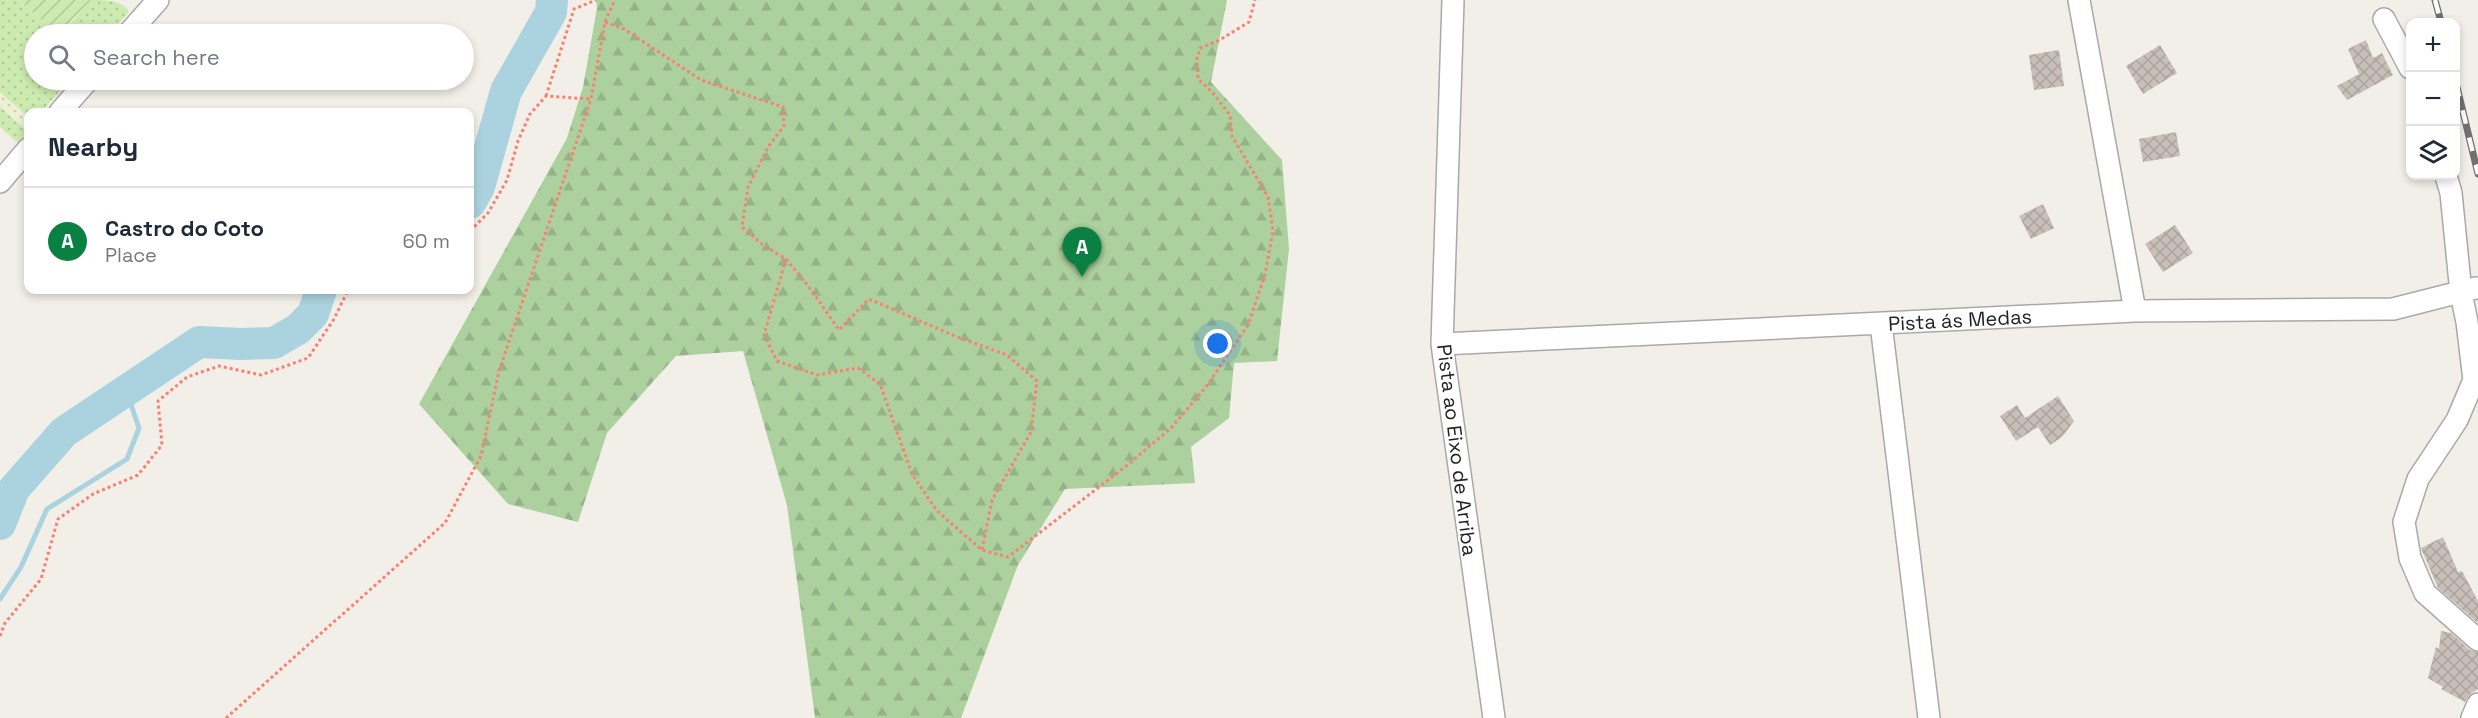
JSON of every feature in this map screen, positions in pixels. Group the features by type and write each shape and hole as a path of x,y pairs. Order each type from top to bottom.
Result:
{"street":[{"path":"137,24 158,0"},
{"name":"Pista ao Eixo de Arriba","path":"1453,0 1442,345 1494,718"},
{"path":"2079,0 2136,311"},
{"path":"2384,19 2406,60"},
{"path":"64,108 79,90"},
{"path":"0,182 24,154"},
{"path":"2447,180 2468,291 2467,322 2474,380 2457,420 2418,479 2404,522 2410,558 2425,593 2478,640"},
{"name":"Pista ás Medas","path":"1442,345 2136,311 2393,309 2468,291"},
{"path":"1881,324 1929,718"},
{"path":"2472,718 2478,704"}],"path":[{"path":"474,227 488,213 507,180 518,141 530,114 546,96 574,9 596,0"},
{"path":"226,718 445,523 481,456 499,371 591,99 605,22 615,0"},
{"path":"786,259 764,335 777,361 817,375 858,368 880,384 912,474 937,511 982,550 1008,557 1125,467 1171,428 1206,387 1248,326 1265,275 1273,231 1268,197 1232,136 1230,115 1213,93 1198,79 1197,59 1200,48 1218,41 1249,22 1254,0"},
{"path":"605,22 624,29 701,80 783,106 784,126 768,147 748,187 742,227 763,245 786,259 839,330 869,299 955,336 1007,355 1037,381 1030,432 992,500 982,550"},
{"path":"546,96 591,99"},
{"path":"0,636 5,623 41,579 58,519 93,494 138,475 162,445 158,401 187,377 219,366 261,375 308,358 334,319 346,294"}],"green space":[{"path":"0,0 18,0 47,24 24,24 24,90 61,90 45,108 24,108 24,113 0,92"},
{"path":"18,0 91,0 68,24 47,24"},
{"path":"91,0 118,3 127,8 129,12 118,24 70,24"},
{"path":"596,0 1227,0 1211,82 1282,160 1289,249 1277,361 1234,363 1229,418 1191,447 1195,483 1065,489 1018,565 961,718 815,718 787,505 743,351 676,356 607,433 578,522 508,504 419,404 567,138 583,87 597,8"},
{"path":"0,92 24,113 24,128 0,107"},
{"path":"0,107 24,128 24,147 23,148 0,127"}],"building":[{"path":"2366,40 2373,58 2382,53 2393,75 2347,100 2337,86 2359,74 2348,49"},
{"path":"2160,45 2177,73 2143,94 2126,66"},
{"path":"2059,50 2064,86 2034,90 2029,55"},
{"path":"2176,132 2180,156 2143,162 2139,139"},
{"path":"2043,204 2054,228 2031,239 2019,216"},
{"path":"2175,225 2193,253 2163,272 2145,244"},
{"path":"2058,396 2074,421 2062,437 2050,445 2038,427 2016,441 2000,416 2017,405 2025,418"},
{"path":"2443,537 2458,572 2462,571 2478,601 2478,623 2438,588 2421,548"},
{"path":"2441,631 2451,633 2470,650 2478,652 2478,689 2470,694 2465,702 2441,689 2443,687 2428,678 2436,647 2439,649"}],"waterway":[{"path":"474,196 479,187 506,91 551,12 552,0"},
{"path":"0,524 14,489 64,432 199,342 274,343 298,329 313,314 320,294"},
{"path":"0,599 21,567 47,509 127,459 139,428 126,390"}],"railway":[{"path":"2435,0 2440,18"},
{"path":"2460,100 2478,174"}],"place":[{"name":"Castro do Coto","path":"1082,277"}]}
